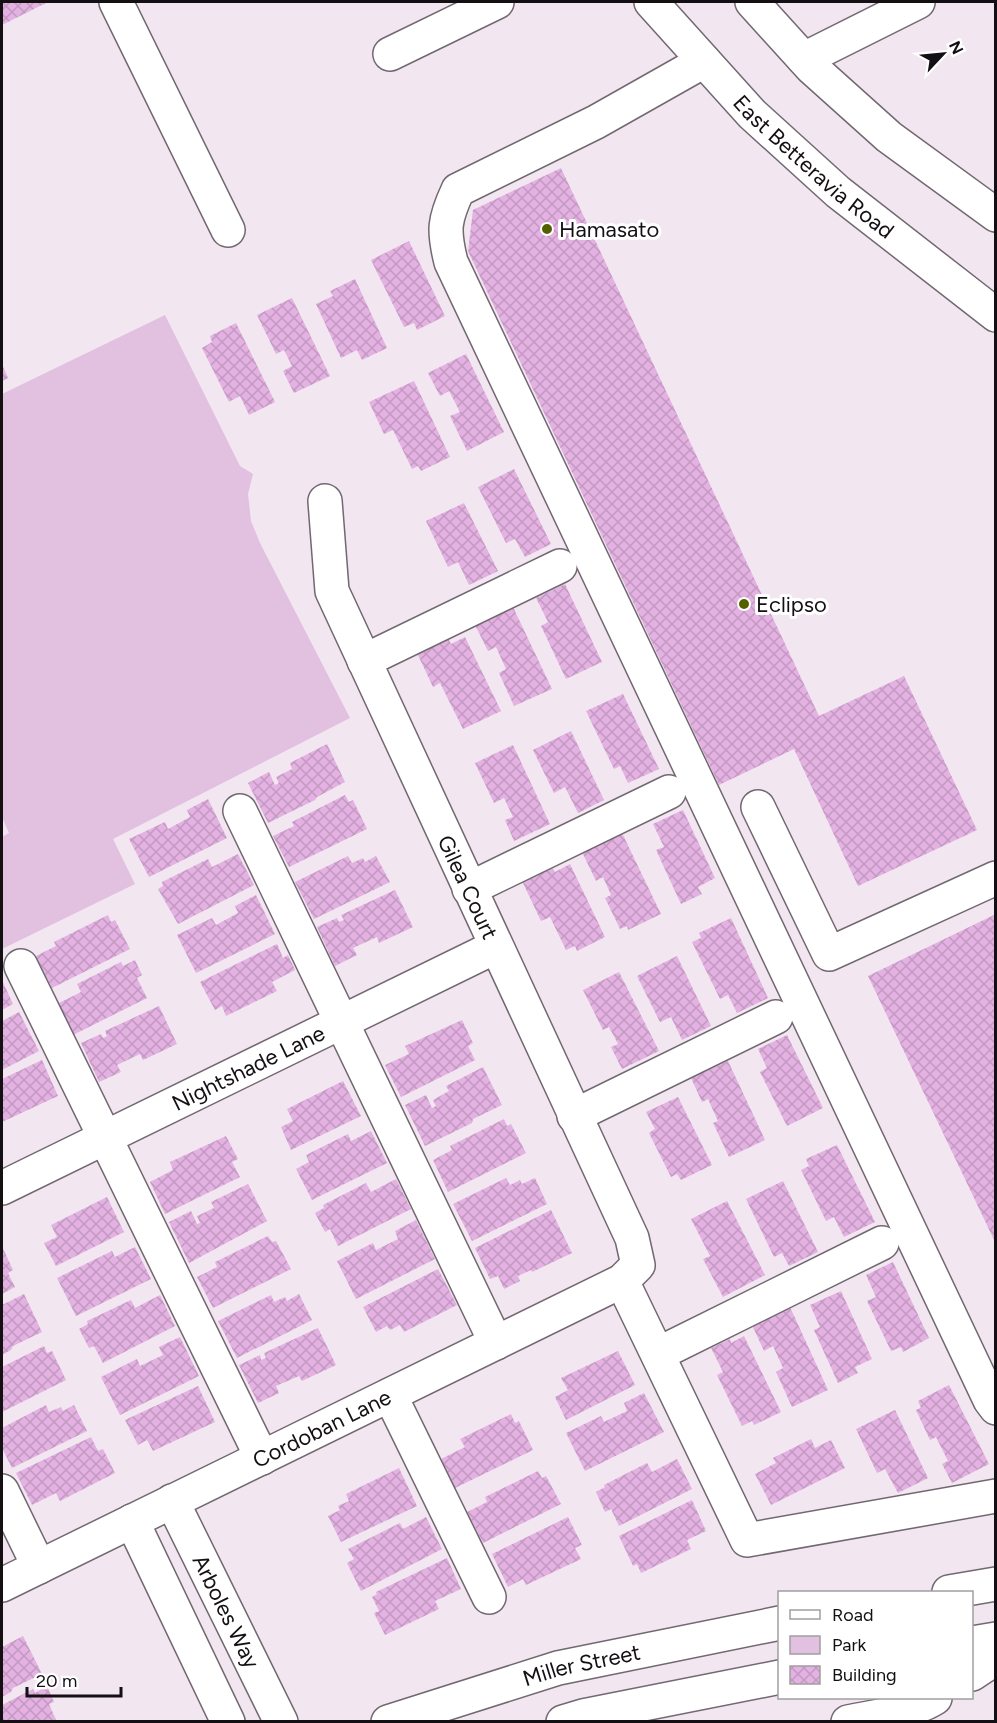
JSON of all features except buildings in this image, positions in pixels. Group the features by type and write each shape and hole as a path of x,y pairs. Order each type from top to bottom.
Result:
{"main road":[{"path":"116,2 228,230"},
{"path":"390,54 497,2"},
{"name":"East Betteravia Road","path":"651,2 752,114 838,192 996,315"},
{"path":"752,2 804,59 889,137 996,215"},
{"path":"804,59 918,2"},
{"path":"704,61 596,122 458,190 448,212 445,237 451,262 996,1408"},
{"name":"Gilea Court","path":"325,501 332,591 495,947 632,1238 630,1273 658,1354 747,1540 996,1496"},
{"path":"364,661 560,566"},
{"path":"469,889 669,792"},
{"path":"758,807 830,954"},
{"path":"240,811 496,1343"},
{"path":"788,973 996,878"},
{"name":"Nightshade Lane","path":"2,1188 495,947"},
{"path":"21,966 262,1458"},
{"path":"574,1116 776,1017"},
{"path":"658,1354 882,1243"},
{"name":"Cordoban Lane","path":"2,1585 496,1343 630,1273"},
{"path":"390,1395 489,1597"},
{"path":"2,1491 39,1567"},
{"name":"Arboles Way","path":"172,1501 281,1722"},
{"name":"Arboles Way","path":"132,1521 228,1722"},
{"path":"959,1591 996,1584"},
{"name":"Miller Street","path":"388,1722 558,1668 778,1623"},
{"path":"973,1643 996,1639"},
{"path":"973,1673 996,1659"},
{"path":"562,1722 778,1677"},
{"path":"848,1722 887,1714 933,1699"}],"green space":[{"path":"165,315 240,466 253,474 248,494 251,521 260,543 350,718 113,839 135,884 2,949 2,837 9,833 2,817 2,394"}],"place":[{"name":"Hamasato","path":"547,229"},
{"name":"Eclipso","path":"744,604"}]}
